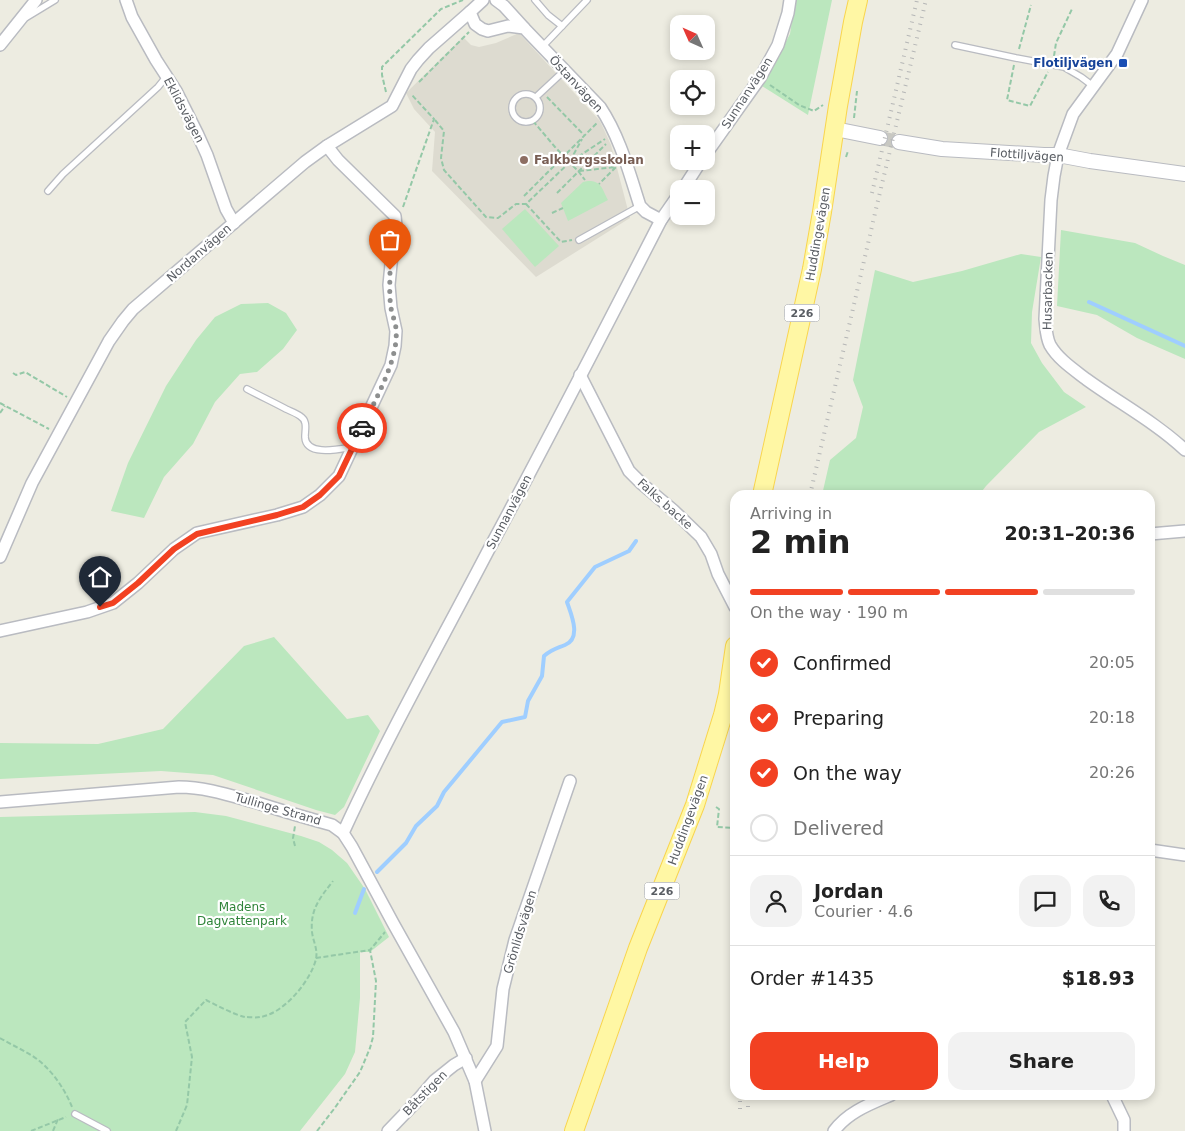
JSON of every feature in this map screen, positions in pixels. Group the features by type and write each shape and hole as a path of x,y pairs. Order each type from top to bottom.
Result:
{"main road":[{"name":"Huddingevägen","path":"763,490 812,269 858,0"},
{"name":"Huddingevägen","path":"574,1131 638,948 695,805 723,715 730,675"}],"street":[{"path":"0,45 36,0"},
{"name":"Eklidsvägen","path":"126,0 132,17 176,91 207,155 226,208 234,223"},
{"path":"392,106 411,69 418,60 483,0"},
{"name":"Sunnanvägen","path":"715,141 760,78 778,44 790,0"},
{"name":"Husarbacken","path":"1142,0 1117,54 1073,114 1058,155 1052,200 1045,319 1046,332 1053,349 1068,365 1155,426 1185,450"},
{"name":"Östanvägen","path":"500,1 606,115 624,153 640,206"},
{"path":"470,12 475,24 488,31 508,26 524,28"},
{"name":"Nordanvägen","path":"0,557 32,483 58,433 109,341 123,321 133,310 282,181 327,146 392,106"},
{"path":"835,129 880,138"},
{"name":"Flottiljvägen","path":"899,142 942,150 1058,155 1185,174"},
{"path":"0,631 87,612 113,603 138,583 174,549 197,534 303,507 320,495 339,476 391,365 396,346 396,330 391,308 389,285 396,226 394,216 338,160 327,146"},
{"path":"640,206 646,212 661,220"},
{"name":"Sunnanvägen","path":"343,833 358,799 414,690 661,220 670,207"},
{"name":"Falks backe","path":"580,375 629,471 701,537 711,554 718,574 730,597"},
{"path":"1155,534 1185,531"},
{"name":"Grönlidsvägen","path":"475,1082 497,1046 503,988 515,940 570,781"},
{"name":"Tullinge Strand","path":"0,802 178,787 203,788 332,825 343,833"},
{"path":"343,833 454,1032 475,1082 485,1131"},
{"path":"1155,851 1185,855"},
{"name":"Båtstigen","path":"388,1131 434,1080 466,1058"},
{"path":"834,1131 850,1115 878,1100"},
{"path":"1114,1100 1124,1120 1124,1131"}],"lane":[{"path":"19,21 55,0"},
{"path":"535,0 548,15 562,26"},
{"path":"542,47 587,0"},
{"path":"955,45 1064,67 1094,86"},
{"path":"536,97 565,70"},
{"path":"48,191 63,174 158,87 166,77"},
{"path":"523,94 536,97 540,105 539,114 533,121 524,122 516,118 512,109 515,100 523,94"},
{"path":"579,240 640,206"},
{"path":"247,390 301,416 306,426 307,444 312,448 338,450 353,447"},
{"path":"75,1114 107,1131"}],"path":[{"path":"392,106 382,75 382,67 441,9 463,0"},
{"path":"1031,5 1016,58 1007,100 1030,106 1052,64 1056,43 1072,9"},
{"path":"415,85 467,35 475,24"},
{"path":"760,78 799,105 814,110 823,105"},
{"path":"394,216 401,210 434,119 409,91"},
{"path":"542,92 584,136"},
{"path":"524,196 606,115"},
{"path":"435,120 444,131 441,158 444,170 486,217 498,218 516,204 526,204 570,162 607,138 608,142 557,193"},
{"path":"533,121 585,180"},
{"path":"570,162 584,136"},
{"path":"579,171 616,167 599,184"},
{"path":"526,204 561,242 570,240"},
{"path":"552,213 563,208"},
{"path":"13,373 16,375 25,372 75,403"},
{"path":"0,403 58,433"},
{"path":"0,412 5,406"},
{"path":"716,807 719,808 717,827 730,828"},
{"path":"295,846 293,838 297,815"},
{"path":"176,1131 187,1104 192,1057 185,1022 206,1000 244,1017 261,1017 278,1010 286,1004 299,990 311,972 317,949 312,933 313,917 317,902 333,880"},
{"path":"316,958 370,950 393,923"},
{"path":"317,1131 360,1072 370,1048 373,1037 376,981 370,950"},
{"path":"1,1039 31,1055 46,1067 68,1096 75,1114 31,1131"},
{"path":"54,1131 58,1119"}],"shaded area":[{"name":"Falkbergsskolan","path":"519,33 600,121 611,145 630,218 536,277 432,171 435,132 414,109 406,93 463,37 471,45 479,47 496,43"}],"green space":[{"path":"795,0 832,0 808,115 762,86 790,34"},
{"path":"588,181 599,184 608,200 568,221 561,203 583,182"},
{"path":"525,209 559,246 535,267 502,229"},
{"path":"1061,230 1135,243 1185,265 1185,359 1137,338 1097,315 1057,306"},
{"path":"1021,254 1041,257 1032,312 1031,343 1042,363 1064,392 1086,407 1039,432 983,490 823,490 830,460 856,438 863,407 853,380 875,270 913,282 962,271"},
{"path":"268,303 286,313 297,330 283,349 257,372 240,374 215,402 193,444 164,477 144,518 111,511 128,463 166,386 196,340 215,317 241,304"},
{"path":"274,637 347,719 368,715 380,731 344,807 335,815 213,775 161,771 0,779 0,743 98,744 163,729 244,646"},
{"name":"Madens Dagvattenpark","path":"195,812 226,816 319,842 347,863 365,889 389,937 370,952 360,952 360,998 355,1052 345,1074 300,1131 0,1131 0,817"}],"waterway":[{"path":"1089,302 1185,346"},
{"path":"377,872 406,843 416,826 437,806 444,792 502,722 525,717 528,701 542,676 544,656 570,642 573,637 573,619 567,602 595,567 629,551 636,541"},
{"path":"355,913 364,889"}],"tunnel":[{"path":"880,138 899,142"}],"railway":[{"path":"872,193 917,0"},
{"path":"811,490 926,0"},
{"path":"740,1100 740,1109"},
{"path":"748,1100 748,1107"}],"way so far":[{"path":"362,428 391,365 396,346 396,330 391,308 389,285 390,270"}],"place":[{"name":"Flotiljvägen","path":"1123,63"},
{"name":"Falkbergsskolan","path":"524,160"}],"route":[{"path":"100,607 113,603 138,583 174,549 197,534 303,507 320,495 339,476 362,428"}]}
